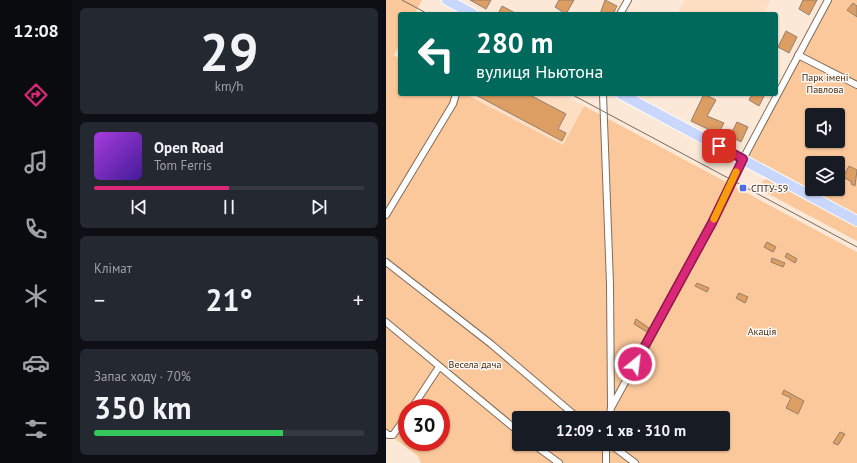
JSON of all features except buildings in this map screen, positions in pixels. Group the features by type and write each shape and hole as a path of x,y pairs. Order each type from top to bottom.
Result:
{"main road":[{"path":"447,0 469,12"},
{"path":"625,96 857,221"}],"street":[{"path":"621,12 628,0"},
{"path":"778,93 828,0"},
{"path":"798,55 857,85"},
{"path":"386,215 453,104 455,96"},
{"path":"603,96 610,284 610,411"},
{"path":"611,408 712,223 743,159 776,96"},
{"path":"386,262 491,344 570,411"},
{"path":"386,322 512,426"},
{"path":"418,399 439,367"},
{"path":"386,433 388,435 393,435 398,428"},
{"path":"543,451 559,463"},
{"path":"606,451 606,463"},
{"path":"619,451 635,463"}],"shaded area":[{"path":"685,0 771,0 764,12 678,12"},
{"path":"469,96 565,96 584,106 563,145"}],"green space":[{"path":"386,0 422,0 416,12 398,12 398,47 394,55 398,58 398,96 469,96 563,145 584,106 857,252 857,463 421,463 418,456 411,451 450,451 450,399 398,399 398,441 386,432"},
{"name":"Парк імені Павлова","path":"831,0 857,0 857,215 821,196 845,196 845,156 805,156 805,187 748,157"},
{"path":"769,176 857,224 857,241 761,190 762,182"}],"tram line":[{"path":"402,0 424,12"},
{"path":"575,96 857,247"}],"slow traffic":[{"path":"714,219 736,172"}],"place":[{"name":"СПТУ-59","path":"743,188"}],"route":[{"path":"635,364 712,223 743,159 719,146"}],"park label":[{"name":"Акація","path":"762,331"},
{"name":"Весела дача","path":"475,364"}]}
